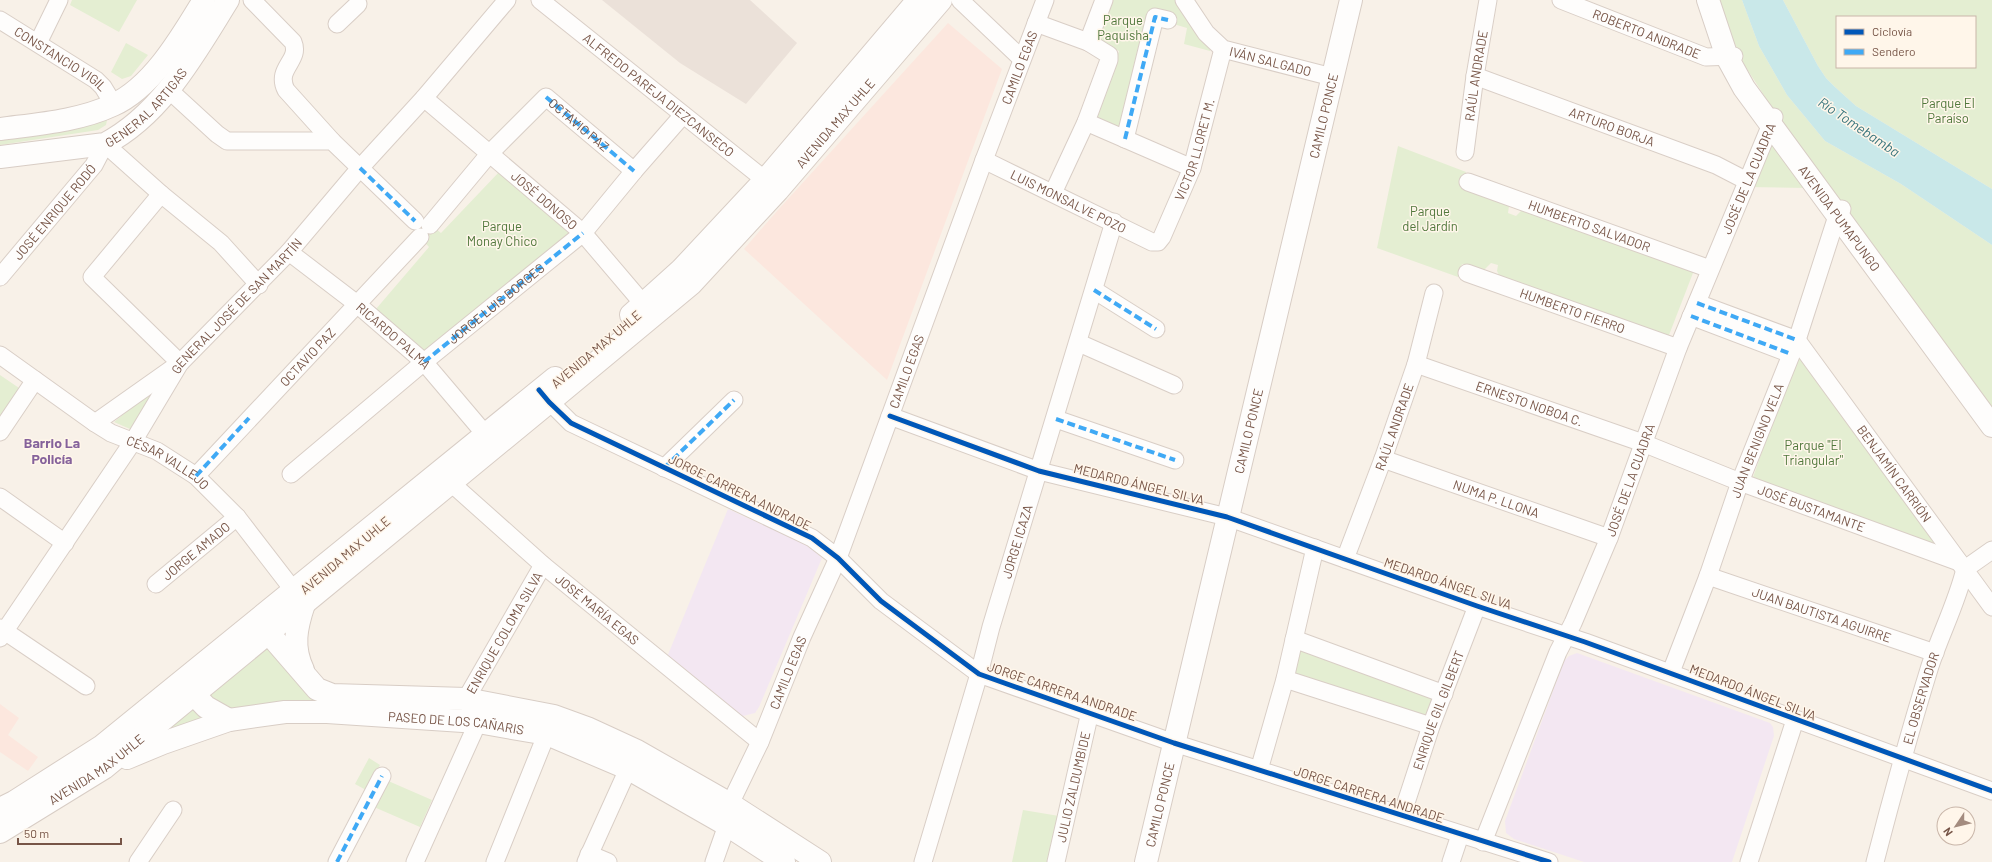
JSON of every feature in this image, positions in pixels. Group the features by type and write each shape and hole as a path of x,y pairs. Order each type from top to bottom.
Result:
{"main road":[{"name":"GENERAL ARTIGAS","path":"0,129 68,119 114,105 136,89 161,64 204,0"},
{"name":"GENERAL ARTIGAS","path":"0,157 105,144 118,137 141,119 169,90 228,0"},
{"name":"AVENIDA MAX UHLE","path":"772,184 918,0"},
{"name":"AVENIDA MAX UHLE","path":"0,832 104,768 188,688 648,310 681,270 772,184 942,0"},
{"name":"CAMILO PONCE","path":"1146,862 1351,0"},
{"name":"AVENIDA PUMAPUNGO","path":"1708,0 1744,88 1772,121 1840,212 1992,426"},
{"path":"105,144 114,105"},
{"name":"AVENIDA MAX UHLE","path":"446,476 485,434 544,396"},
{"path":"299,597 299,619 296,641 297,656 307,679"},
{"name":"PASEO DE LOS CAÑARIS","path":"263,627 317,689 332,695 466,699 550,725 633,760 730,804 820,862"},
{"path":"188,688 206,707 229,720"},
{"name":"AVENIDA MAX UHLE","path":"0,809 14,802 102,746 188,688"},
{"name":"PASEO DE LOS CAÑARIS","path":"104,768 163,743 229,720 254,715 285,712 327,712 550,725"},
{"name":"PASEO DE LOS CAÑARIS","path":"633,760 727,825 784,862"}],"street":[{"path":"38,43 59,0"},
{"path":"252,0 293,42 296,48 282,74 282,83 286,90 332,141 422,227"},
{"name":"GENERAL JOSÉ DE SAN MARTÍN","path":"2,632 65,543 134,440 180,363 259,285 289,252 360,168 424,98 507,0"},
{"name":"ALFREDO PAREJA DIEZCANSECO","path":"540,0 683,115 772,184"},
{"path":"960,0 1022,59"},
{"name":"CAMILO EGAS","path":"714,862 727,825 730,804 760,742 802,637 838,558 984,160 1045,0"},
{"path":"1088,42 1104,0"},
{"name":"IVÁN SALGADO","path":"1184,0 1206,33 1223,49 1332,77"},
{"name":"RAÚL ANDRADE","path":"1465,152 1475,76 1488,0"},
{"name":"ROBERTO ANDRADE","path":"1561,0 1595,7 1706,57 1731,57"},
{"path":"337,24 359,1"},
{"path":"1125,139 1155,17 1168,20"},
{"name":"CONSTANCIO VIGIL","path":"0,20 96,80 104,87 114,105"},
{"path":"1036,23 1088,42 1109,55 1109,60 1086,122 1053,193"},
{"name":"VICTOR LLORET M.","path":"1152,242 1158,242 1162,237 1192,168 1223,49"},
{"name":"ARTURO BORJA","path":"1475,76 1716,165 1747,181"},
{"path":"169,90 217,134 227,141 332,141"},
{"name":"OCTAVIO PAZ","path":"196,476 357,304 422,227 490,153 546,97 634,171"},
{"name":"JOSÉ DONOSO","path":"424,98 583,233 648,310"},
{"name":"JORGE LUIS BORGES","path":"291,474 424,362 583,233 683,115"},
{"name":"JOSÉ DE LA CUADRA","path":"1483,842 1558,652 1567,635 1608,538 1678,348 1772,121"},
{"path":"1086,122 1192,168"},
{"path":"105,144 160,194 221,243 259,285"},
{"name":"JOSÉ ENRIQUE RODÓ","path":"0,277 94,165 105,144"},
{"name":"LUIS MONSALVE POZO","path":"984,160 1114,222 1152,242"},
{"name":"HUMBERTO SALVADOR","path":"1468,182 1710,269"},
{"path":"95,423 180,363 92,278 160,194"},
{"name":"JUAN BENIGNO VELA","path":"1671,672 1708,576 1740,482 1794,347 1840,212"},
{"name":"JORGE ICAZA","path":"923,862 979,674 991,627 1038,471 1056,419 1114,222"},
{"name":"RICARDO PALMA","path":"289,252 357,304 424,362 485,434"},
{"name":"HUMBERTO FIERRO","path":"1467,273 1678,348"},
{"path":"1094,290 1156,329"},
{"name":"RAÚL ANDRADE","path":"1345,558 1383,459 1416,364 1434,292"},
{"path":"1694,309 1794,347"},
{"path":"1079,343 1174,385"},
{"name":"BENJAMÍN CARRIÓN","path":"1794,347 1962,565 1992,607"},
{"name":"CÉSAR VALLEJO","path":"0,355 111,433 134,440 157,451 196,476 237,517 299,597"},
{"name":"ERNESTO NOBOA C.","path":"1416,364 1643,443"},
{"path":"0,432 35,380"},
{"name":"JORGE CARRERA ANDRADE","path":"544,396 571,423 812,538 838,558 881,601 979,674 1090,712 1174,743 1549,862"},
{"path":"664,468 734,400"},
{"name":"MEDARDO ÁNGEL SILVA","path":"890,416 1038,471 1227,517 1477,606 1567,635 1671,672 1795,720 1903,758 1992,792"},
{"path":"1056,419 1175,460"},
{"name":"JOSÉ BUSTAMANTE","path":"1643,443 1740,482 1962,565"},
{"name":"NUMA P. LLONA","path":"1383,459 1608,538"},
{"name":"JOSÉ MARÍA EGAS","path":"446,476 542,566 760,742"},
{"path":"0,497 65,543"},
{"name":"JORGE AMADO","path":"156,584 237,517"},
{"path":"1259,770 1285,679 1314,548"},
{"path":"1962,565 1992,550"},
{"name":"EL OBSERVADOR","path":"1874,862 1903,758 1906,742 1935,653 1961,585 1962,565"},
{"name":"ENRIQUE COLOMA SILVA","path":"466,699 542,566"},
{"name":"JUAN BAUTISTA AGUIRRE","path":"1708,576 1935,653"},
{"name":"ENRIQUE GIL GILBERT","path":"1402,815 1431,726 1477,606"},
{"path":"2,632 86,686"},
{"path":"1294,639 1444,694"},
{"path":"1285,679 1431,726"},
{"path":"415,862 478,722 466,699"},
{"name":"JULIO ZALDUMBIDE","path":"1056,862 1090,712"},
{"path":"1749,862 1795,720"},
{"path":"495,862 550,725"},
{"path":"608,862 588,858 633,760"},
{"path":"337,862 382,776"},
{"path":"138,862 173,810"},
{"path":"1451,862 1460,835"}],"shaded area":[{"path":"602,0 750,0 797,43 746,104 680,63"},
{"path":"948,23 1002,69 887,380 744,249"},
{"path":"728,509 810,546 822,558 759,707 755,713 743,716 735,714 667,657"},
{"path":"1577,653 1770,723 1773,727 1774,736 1732,862 1584,862 1514,839 1506,833 1505,821 1564,661 1569,656"},
{"path":"0,704 19,718 8,735 38,757 28,771 0,752"}],"green space":[{"path":"72,0 137,0 119,32 70,5"},
{"name":"Parque Paquisha","path":"1110,0 1175,0 1202,41 1211,47 1210,51 1184,44 1187,28 1170,23 1149,12 1124,132 1100,121 1097,116 1119,51 1095,41"},
{"path":"1720,0 1742,0 1759,46 1787,95 1825,141 1901,184 1992,245 1992,407 1769,103 1745,66 1730,33"},
{"name":"Parque El Paraíso","path":"1783,0 1992,0 1992,189 1856,106 1826,78 1818,66"},
{"path":"126,43 148,55 131,76 122,79 111,72"},
{"path":"99,117 107,120 106,125 98,130 0,145 0,136"},
{"path":"1770,139 1806,188 1747,187"},
{"name":"Parque del Jardín","path":"1398,146 1466,172 1462,186 1507,202 1509,206 1508,213 1516,216 1524,208 1692,271 1693,273 1669,335 1666,337 1500,277 1497,271 1498,265 1491,263 1483,271 1462,264 1458,277 1377,248"},
{"name":"Parque Monay Chico","path":"500,171 571,235 426,352 376,309 429,247 410,226 419,215 441,233"},
{"name":"Parque \"El Triangular\"","path":"1797,353 1938,546 1752,480"},
{"path":"0,375 22,390 0,423"},
{"path":"161,383 130,429 114,422"},
{"path":"268,638 314,690 554,716 229,715 198,695"},
{"path":"1300,650 1433,698 1427,718 1295,675 1296,655"},
{"path":"193,703 213,720 126,755"},
{"path":"369,758 380,765 366,790 355,784"},
{"path":"386,780 432,800 420,827 374,807"},
{"path":"1023,810 1059,816 1049,862 1012,862"}],"water":[{"name":"Río Tomebamba","path":"1742,0 1783,0 1818,66 1826,78 1856,106 1992,189 1992,245 1901,184 1825,141 1787,95 1759,46"}],"marked path":[{"path":"1125,139 1155,17 1168,20"},
{"path":"546,97 634,171"},
{"path":"360,168 415,221"},
{"path":"424,362 583,233"},
{"path":"1094,290 1156,329"},
{"path":"1697,303 1797,340"},
{"path":"1691,316 1791,354"},
{"path":"664,468 734,400"},
{"path":"196,476 249,418"},
{"path":"1056,419 1175,460"},
{"path":"337,862 382,776"}],"cycle path":[{"path":"539,390 571,423 812,538 838,558 881,601 979,674 1174,743 1549,862"},
{"path":"890,416 1039,471 1227,517 1477,606 1585,642 1992,791"}],"district":[{"name":"Barrio La Policía","path":"52,452"}]}
